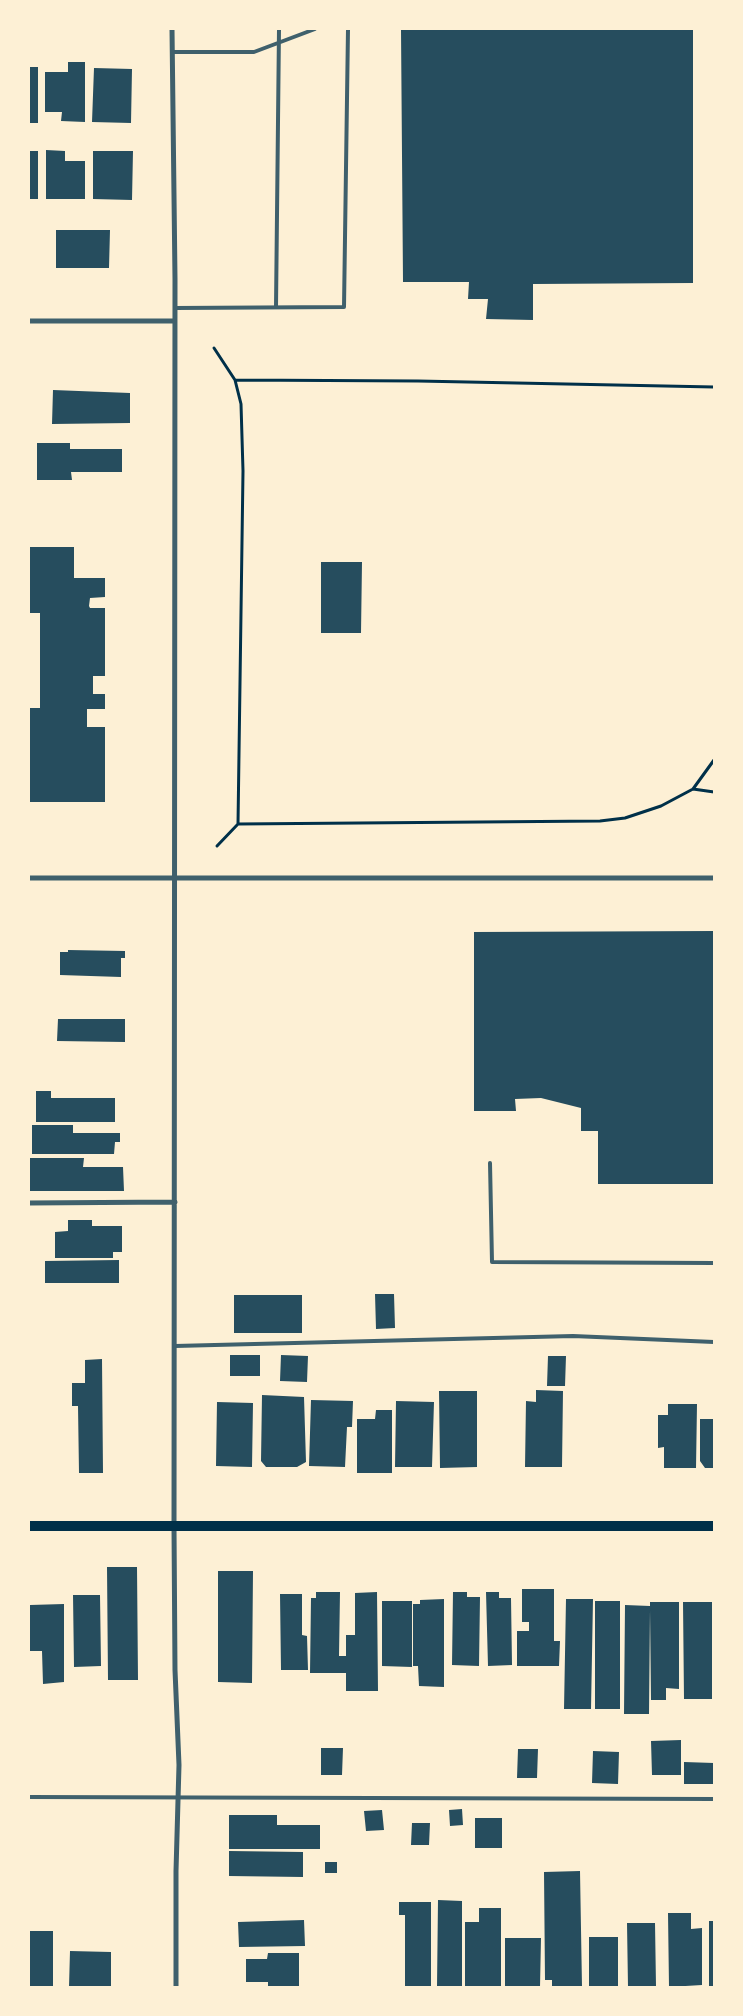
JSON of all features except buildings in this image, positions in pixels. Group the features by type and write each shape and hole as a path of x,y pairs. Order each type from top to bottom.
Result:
{"main road":[{"path":"29,1526 714,1526"}],"street":[{"path":"172,29 175,308 174,1526 178,1796 176,1987"},
{"path":"29,321 174,321"},
{"path":"29,878 714,878"},
{"path":"29,1203 174,1202"}],"lane":[{"path":"276,308 279,29"},
{"path":"172,52 254,52 315,29"},
{"path":"175,308 344,307 348,29"},
{"path":"490,1162 492,1262 714,1263"},
{"path":"175,1346 573,1336 714,1342"},
{"path":"29,1797 178,1796 714,1800"}],"path":[{"path":"214,348 235,380 241,404 243,471 238,824 217,846"},
{"path":"235,380 418,380 714,387"},
{"path":"238,824 600,821 625,818 661,806 693,789 714,760"},
{"path":"693,789 714,792"}]}
